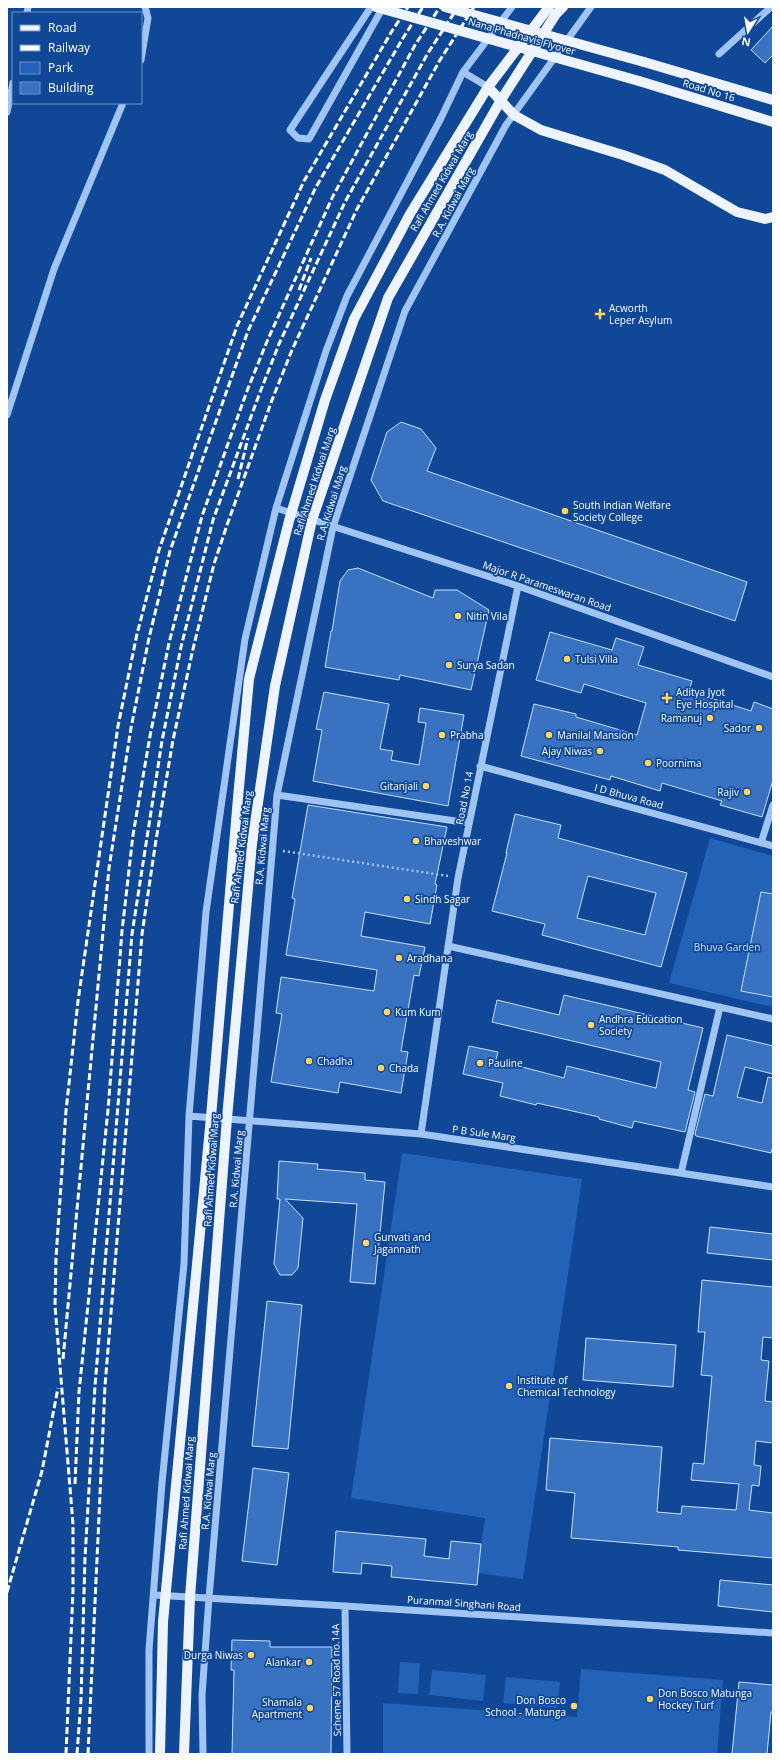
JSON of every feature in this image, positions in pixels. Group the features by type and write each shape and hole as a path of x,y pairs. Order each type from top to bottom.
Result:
{"main road":[{"name":"Nana Phadnavis Flyover","path":"445,7 644,62"},
{"path":"160,1754 165,1595 211,1117 238,798 250,679 291,514 326,400 354,319 410,214 488,87 549,7"},
{"name":"Rafi Ahmed Kidwai Marg","path":"184,1754 190,1597 227,1118 252,844 275,686 312,520 388,298 501,100 562,7"},
{"name":"Nana Phadnavis Flyover","path":"379,8 639,81"},
{"name":"Road No 16","path":"644,62 773,100"},
{"name":"Road No 16","path":"639,81 773,122"},
{"path":"488,87 514,115 541,130 623,155 665,170 736,212 765,219 773,217"}],"street":[{"path":"142,54 148,18 145,7"},
{"path":"371,7 290,130 298,138 309,139 379,8"},
{"path":"149,1754 150,1650 162,1483 184,1264 190,1116 206,912 245,639 276,508 326,351 347,296 441,118 463,72 512,7"},
{"name":"R.A. Kidwai Marg","path":"203,1754 202,1695 208,1598 277,795 333,527 405,312 506,124 591,7"},
{"path":"719,54 771,7"},
{"path":"463,72 488,87"},
{"path":"7,112 12,88"},
{"path":"7,415 54,269 123,104"},
{"name":"Major R Parameswaran Road","path":"276,508 518,586 773,677"},
{"name":"Road No 14","path":"421,1134 458,878 518,586"},
{"name":"I D Bhuva Road","path":"480,766 773,846"},
{"path":"277,795 469,823"},
{"path":"760,842 773,805"},
{"path":"448,946 773,1019"},
{"path":"681,1173 720,1007"},
{"name":"P B Sule Marg","path":"190,1116 421,1134 773,1186"},
{"name":"Puranmal Singhani Road","path":"154,1595 773,1634"},
{"name":"Scheme 57 Road no.14A","path":"345,1606 347,1754"}],"path":[{"path":"272,849 458,878"}],"green space":[{"name":"Bhuva Garden","path":"710,838 773,856 773,1007 669,983"},
{"path":"402,1153 582,1179 523,1579 477,1573 485,1518 351,1498"},
{"path":"400,1662 420,1663 418,1694 398,1693"},
{"path":"581,1669 723,1680 717,1754 383,1754 383,1703 577,1717"},
{"path":"432,1670 486,1675 483,1701 429,1695"},
{"path":"506,1677 560,1682 557,1708 503,1703"}],"building":[{"path":"773,26 773,55 765,63 751,50"},
{"path":"401,422 421,429 436,448 427,471 747,582 735,621 383,501 371,480 387,432"},
{"path":"358,568 433,598 435,590 457,590 489,610 471,690 400,675 399,680 325,667 340,581 348,570"},
{"path":"550,632 612,650 616,638 644,647 638,665 692,681 689,691 751,711 754,702 773,709 773,780 762,817 720,805 722,801 662,783 660,791 611,776 610,780 521,756 534,704 576,714 576,717 637,735 646,703 584,684 581,693 536,680"},
{"path":"324,692 389,704 380,749 393,751 391,760 419,765 426,723 418,722 420,708 464,715 448,806 313,781 322,730 316,729"},
{"path":"308,805 447,827 435,884 437,885 430,924 365,912 361,936 425,947 419,976 414,975 401,1051 408,1052 401,1093 340,1082 338,1093 271,1082 282,1014 276,1013 281,977 374,991 377,970 286,955 295,899 292,898"},
{"path":"515,814 561,825 558,838 687,873 661,967 542,935 545,924 492,911","holes":["588,876 656,893 645,935 577,918"]},
{"path":"761,892 773,894 773,997 741,991"},
{"path":"564,995 703,1028 688,1090 695,1092 685,1132 634,1121 632,1128 599,1119 599,1117 537,1103 536,1105 500,1096 503,1083 463,1074 469,1046 498,1052 496,1060 564,1078 567,1066 656,1088 661,1062 492,1022 497,1000 559,1015"},
{"path":"727,1035 773,1046 773,1074 745,1067 737,1097 762,1103 768,1077 773,1078 773,1146 771,1153 696,1136 695,1134 705,1094 713,1096"},
{"name":"Gunvati and Jagannath","path":"279,1161 318,1164 317,1169 365,1173 365,1180 385,1182 375,1284 350,1282 357,1204 285,1199 303,1218 298,1268 292,1275 280,1275 274,1264 280,1199 277,1199"},
{"path":"710,1227 773,1234 773,1260 707,1253"},
{"path":"702,1280 773,1287 773,1338 763,1337 761,1360 769,1361 765,1401 773,1402 773,1443 756,1441 754,1465 761,1466 759,1486 752,1485 749,1510 773,1513 773,1558 678,1550 678,1547 571,1538 575,1493 546,1490 550,1438 662,1447 657,1512 681,1514 682,1506 736,1510 739,1484 691,1480 693,1463 704,1464 712,1376 701,1375 705,1332 698,1332"},
{"path":"267,1301 302,1305 288,1449 252,1446"},
{"path":"586,1338 676,1345 673,1387 583,1380"},
{"path":"253,1468 289,1473 277,1565 242,1561"},
{"path":"336,1531 426,1539 424,1556 449,1559 451,1541 481,1544 477,1585 391,1577 392,1566 362,1563 361,1574 333,1572"},
{"path":"720,1580 773,1585 773,1612 718,1606"},
{"path":"232,1640 270,1641 270,1647 332,1647 331,1754 232,1754 234,1670 231,1670"},
{"path":"739,1682 773,1685 773,1712 771,1712 767,1754 732,1754"}],"railway":[{"path":"66,1754 73,1590 73,1524 55,1306 56,1258 66,1111 78,1001 118,726 137,634 159,550 237,326 304,181 392,31 408,7"},
{"path":"63,1359 109,868 131,728 149,638 170,551 248,331 316,187 403,38 423,7"},
{"path":"75,1484 79,1392 108,1110 122,931 133,835 150,736 169,643 202,516 247,391 268,339 333,196 415,45 440,7"},
{"path":"77,1754 81,1700 85,1558 95,1386 132,934 162,741 181,647 213,520 279,344 345,202 428,53 458,7"},
{"path":"88,1754 105,1386 142,934 173,740 193,649 214,564 272,400 292,350 357,209 440,60 474,7"},
{"path":"299,290 311,258"},
{"path":"238,479 248,438"},
{"path":"7,1592 42,1471 58,1388"}],"place":[{"name":"Acworth Leper Asylum","path":"600,314"},
{"name":"South Indian Welfare Society College","path":"565,511"},
{"name":"Nitin Vila","path":"458,616"},
{"name":"Tulsi Villa","path":"567,659"},
{"name":"Surya Sadan","path":"449,665"},
{"name":"Aditya Jyot Eye Hospital","path":"667,698"},
{"name":"Ramanuj","path":"710,718"},
{"name":"Sador","path":"759,728"},
{"name":"Prabha","path":"442,735"},
{"name":"Manilal Mansion","path":"549,735"},
{"name":"Ajay Niwas","path":"600,751"},
{"name":"Poornima","path":"648,763"},
{"name":"Gitanjali","path":"426,786"},
{"name":"Rajiv","path":"747,792"},
{"name":"Bhaveshwar","path":"416,841"},
{"name":"Sindh Sagar","path":"407,899"},
{"name":"Aradhana","path":"399,958"},
{"name":"Kum Kum","path":"387,1012"},
{"name":"Andhra Education Society","path":"591,1025"},
{"name":"Chadha","path":"309,1061"},
{"name":"Pauline","path":"480,1063"},
{"name":"Chada","path":"381,1068"},
{"name":"Gunvati and Jagannath","path":"366,1243"},
{"name":"Institute of Chemical Technology","path":"509,1386"},
{"name":"Durga Niwas","path":"251,1655"},
{"name":"Alankar","path":"309,1662"},
{"name":"Don Bosco Matunga Hockey Turf","path":"650,1699"},
{"name":"Don Bosco School - Matunga","path":"574,1706"},
{"name":"Shamala Apartment","path":"310,1708"}]}
